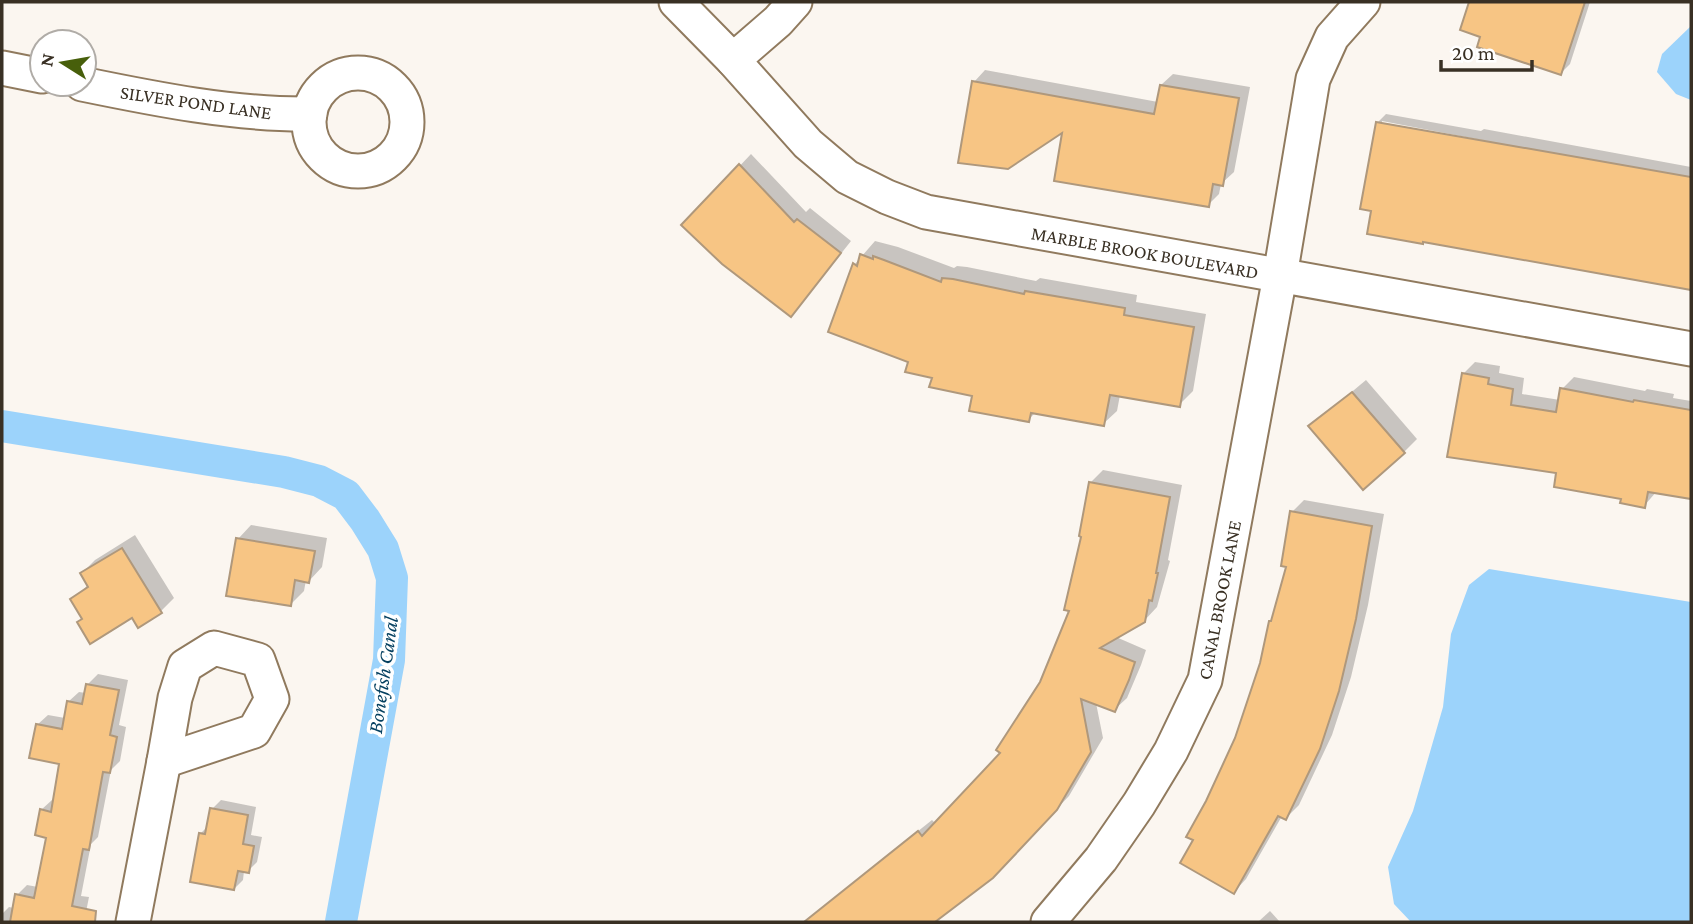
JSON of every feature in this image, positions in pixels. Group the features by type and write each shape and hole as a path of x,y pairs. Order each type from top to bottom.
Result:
{"street":[{"name":"MARBLE BROOK BOULEVARD","path":"676,2 733,60 808,144 847,177 926,212 1691,349"},
{"path":"733,60 778,22 795,2"},
{"name":"CANAL BROOK LANE","path":"1059,918 1139,804 1171,751 1205,680 1280,276 1312,79 1332,37 1363,2"},
{"path":"2,68 28,73"},
{"name":"SILVER POND LANE","path":"98,87 212,106 281,114 310,114"},
{"path":"133,922 164,761"}],"water":[{"path":"1691,26 1691,100 1676,94 1657,72 1662,54"},
{"path":"1489,569 1691,602 1691,922 1411,922 1394,904 1388,867 1413,811 1443,707 1451,634 1469,585"}],"building":[{"path":"1469,2 1585,2 1561,75 1477,47 1480,37 1460,30"},
{"path":"972,81 1154,114 1160,85 1239,98 1223,186 1213,184 1209,207 1054,181 1062,133 1008,169 958,163"},
{"path":"1376,122 1691,177 1691,290 1367,234 1371,211 1360,209"},
{"path":"739,164 794,222 797,219 841,253 791,317 722,264 681,225"},
{"path":"860,254 873,259 873,256 941,282 942,278 953,279 1024,294 1025,291 1125,308 1124,315 1194,327 1180,407 1110,395 1104,426 1031,413 1029,422 969,411 972,396 929,387 932,378 905,372 908,362 828,332 853,263 857,266"},
{"path":"1462,373 1489,378 1488,384 1513,389 1511,405 1556,412 1560,388 1691,410 1691,499 1648,492 1645,508 1620,503 1621,499 1554,487 1556,473 1447,457"},
{"path":"1352,392 1405,453 1363,490 1308,426"},
{"path":"1089,482 1170,497 1158,573 1145,622 1100,648 1135,662 1129,680 1115,712 1081,699 1091,752 1057,810 993,878 935,922 804,922 918,831 922,836 1000,753 996,750 1040,682 1069,611 1064,610 1081,537 1079,536"},
{"path":"1290,511 1372,526 1356,619 1339,691 1320,749 1286,820 1278,816 1234,894 1180,863 1193,840 1186,837 1235,738 1260,663 1269,621 1286,567 1281,566"},
{"path":"236,538 315,551 309,583 295,580 291,606 226,596"},
{"path":"122,548 162,613 138,628 132,618 90,644 77,622 82,619 70,599 88,587 80,573"},
{"path":"86,684 119,690 110,735 117,737 110,773 103,772 89,850 83,849 72,906 96,911 95,922 10,922 15,894 34,898 46,838 35,835 40,809 51,812 59,764 29,758 36,724 62,729 67,701 82,704"},
{"path":"210,808 248,815 243,844 254,846 249,873 238,871 234,890 190,882 199,833 205,834"}],"waterway":[{"name":"Bonefish Canal","path":"2,426 284,472 319,481 346,495 365,520 383,549 392,578 389,660 341,922"}]}
